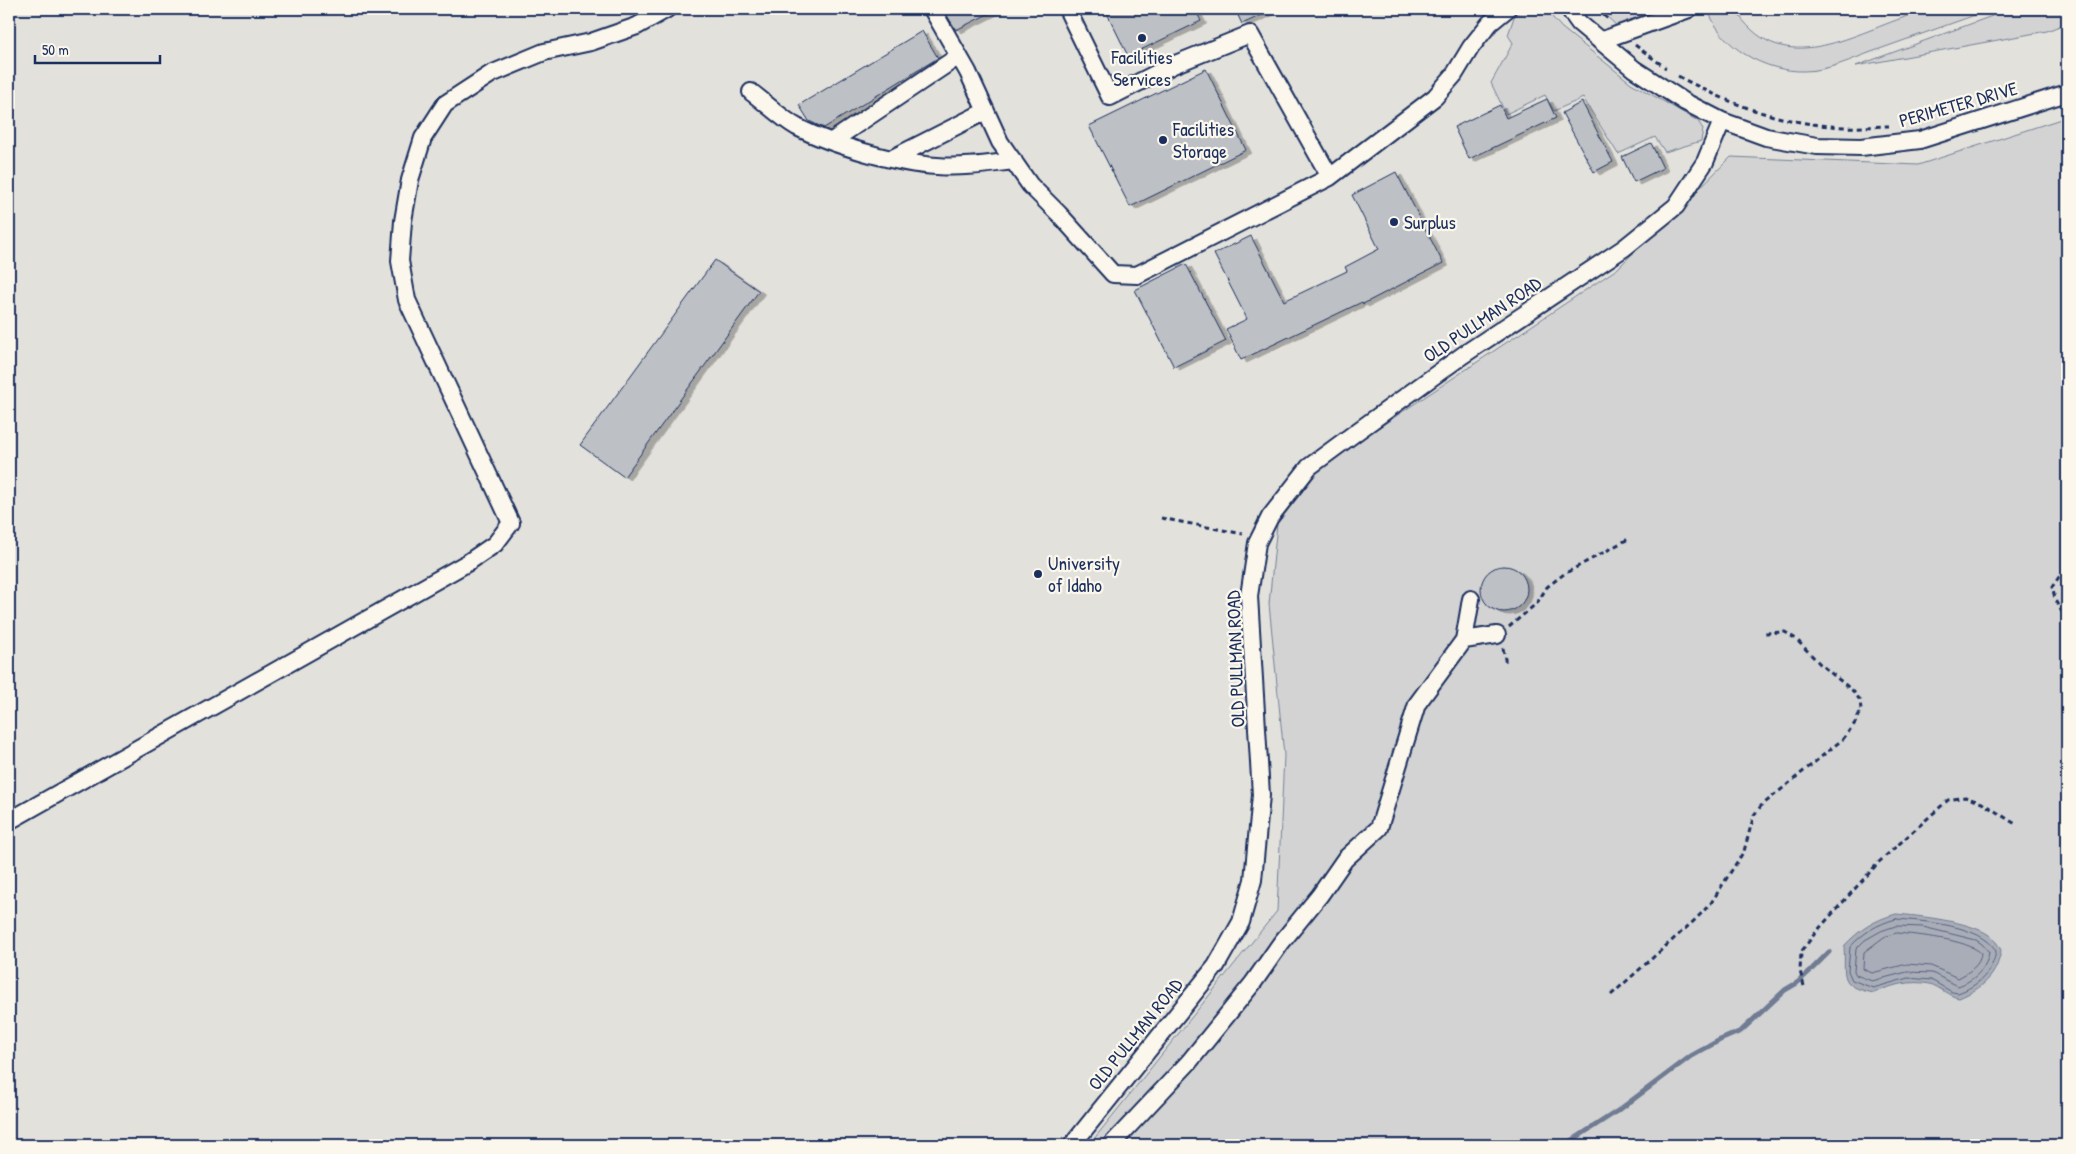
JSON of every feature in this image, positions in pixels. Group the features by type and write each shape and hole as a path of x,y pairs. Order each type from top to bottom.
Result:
{"street":[{"path":"9,821 467,563 495,544 511,523 407,300 400,262 403,221 409,188 423,138 445,104 491,74 544,52 592,42 637,26 667,9"},
{"path":"932,9 959,56 1000,142 1030,185 1060,214 1113,274 1137,275 1330,176 1435,97 1454,74 1490,23 1507,9"},
{"path":"1067,9 1110,97 1173,64 1250,34 1330,176"},
{"name":"PERIMETER DRIVE","path":"1569,9 1579,23 1634,69 1685,102 1722,121 1766,137 1817,146 1861,147 1920,140 2067,93"},
{"path":"1600,41 1690,9"},
{"path":"832,141 959,56"},
{"path":"751,92 796,126 832,141 891,159 936,166 974,166 1014,162"},
{"path":"891,159 986,111"},
{"name":"OLD PULLMAN ROAD","path":"1072,1145 1216,966 1241,922 1253,880 1261,795 1249,596 1257,543 1270,517 1310,468 1463,355 1624,248 1676,206 1705,162 1722,121"},
{"path":"1111,1145 1189,1062 1253,983 1345,859 1379,828 1418,704 1464,640 1471,599"},
{"path":"1464,640 1497,635"}],"path":[{"path":"1597,9 1621,33 1667,69"},
{"path":"1674,74 1732,104 1786,120 1844,128 1898,125"},
{"path":"1160,518 1227,532 1260,536"},
{"path":"1506,665 1497,635 1524,615 1537,603 1547,587 1564,574 1630,538"},
{"path":"2067,572 2059,577 2052,587 2056,602 2067,620"},
{"path":"1611,995 1696,919 1726,881 1744,851 1754,815 1761,806 1843,739 1861,710 1860,700 1853,692 1820,664 1796,639 1785,632 1763,634"},
{"path":"1804,986 1800,971 1801,952 1816,932 1879,862 1948,800 1966,797 1982,803 2017,825"}],"shaded area":[{"path":"1934,8 1992,9 1840,64 1804,71 1775,67 1746,55 1723,35 1714,23 1708,9 1735,9 1752,30 1771,42 1791,48 1835,43 1918,11"},
{"name":"University of Idaho","path":"9,9 2067,9 2067,1139 2053,1145 9,1145"},
{"path":"1521,9 1545,9 1562,28 1631,83 1698,121 1703,129 1701,141 1665,152 1655,137 1618,154 1583,98 1554,111 1545,95 1506,114 1491,83 1513,43 1508,35 1514,17"},
{"path":"1599,9 1674,9 1619,28"},
{"path":"2011,9 2067,9 2067,23 2047,31 1856,66"},
{"path":"2067,117 2067,1139 2053,1145 1089,1145 1277,911 1284,755 1269,604 1277,524 1324,464 1617,269 1731,157 1918,165"}],"water":[{"path":"1896,914 1957,923 1980,930 1989,935 2001,950 1996,967 1988,980 1975,990 1959,998 1934,985 1923,983 1901,984 1874,993 1854,987 1846,978 1844,946 1867,926"}],"building":[{"path":"943,9 998,9 956,30"},
{"name":"Facilities Services","path":"1105,9 1195,9 1201,21 1128,56"},
{"path":"1235,9 1275,9 1242,24"},
{"path":"922,31 938,58 824,128 809,121 799,105"},
{"name":"Facilities Storage","path":"1206,69 1246,150 1130,207 1089,126"},
{"path":"1547,99 1556,118 1469,159 1454,127 1500,105 1506,118"},
{"path":"1582,102 1613,162 1594,172 1562,113"},
{"path":"1651,143 1663,168 1634,182 1622,157"},
{"path":"1396,172 1443,263 1363,304 1362,302 1241,360 1226,329 1247,319 1214,254 1251,236 1284,301 1347,271 1345,267 1379,249 1352,195"},
{"path":"715,260 759,291 624,477 580,445"},
{"path":"1186,264 1226,341 1174,367 1135,290"},
{"path":"1504,566 1517,570 1523,576 1527,589 1523,602 1517,608 1504,612 1491,608 1485,602 1481,589 1485,576 1491,570"}],"waterway":[{"path":"1565,1145 1619,1110 1691,1056 1741,1031 1785,990 1797,983 1829,952"}],"place":[{"name":"Facilities Services","path":"1142,38"},
{"name":"Facilities Storage","path":"1163,140"},
{"name":"Surplus","path":"1394,222"},
{"name":"University of Idaho","path":"1038,574"}]}
